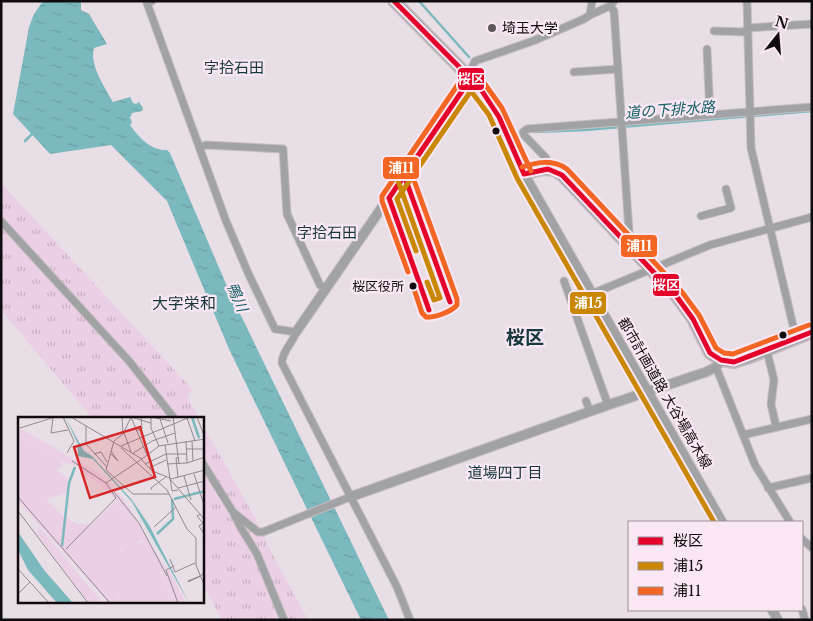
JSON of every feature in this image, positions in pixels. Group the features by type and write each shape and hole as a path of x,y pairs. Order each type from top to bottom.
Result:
{"main road":[{"path":"394,1 471,78 489,100 524,174 548,169 562,175 688,310 710,353 718,364 734,362 767,351 812,332"}],"street":[{"path":"152,1 147,3 234,239 275,329 296,332"},
{"path":"590,16 592,1"},
{"path":"747,1 751,148 796,338"},
{"path":"410,620 397,587 349,497 282,363 282,358 294,339 296,332 325,289 471,78 472,67 475,61 559,31 612,3 630,248"},
{"path":"714,31 812,24"},
{"path":"707,49 710,116"},
{"path":"574,72 618,69"},
{"path":"548,169 546,158 524,136 525,130 531,128 812,107"},
{"path":"199,147 206,145 283,149 287,214 320,285 325,289"},
{"name":"都市計画道路 大谷場高木線","path":"524,174 721,521"},
{"path":"702,216 731,208 726,189"},
{"path":"572,302 593,295 710,245 812,216"},
{"path":"1,221 130,362 173,417"},
{"path":"564,281 608,405"},
{"path":"767,351 774,380 770,404 776,426"},
{"path":"233,512 258,532 269,530 349,497 590,411 706,372 718,364 755,465 789,521"},
{"path":"586,401 590,411"},
{"path":"743,435 812,419"},
{"path":"204,465 257,554 284,620"},
{"path":"768,488 812,478"},
{"path":"803,542 812,548"}],"green space":[{"path":"1,183 192,389 188,399 198,417 91,417 1,310"},
{"path":"204,428 257,521 274,558 308,620 222,620 204,587"}],"water":[{"path":"43,1 81,1 81,10 89,14 107,44 94,48 93,54 99,76 113,102 130,97 133,103 139,102 143,108 142,111 132,113 130,125 146,143 161,150 167,150 170,153 229,291 389,620 361,620 229,349 167,201 111,145 50,154 13,114 29,27 34,14"}],"waterway":[{"name":"道の下排水路","path":"419,1 469,57"},
{"name":"道の下排水路","path":"534,132 585,130 812,111"},
{"path":"25,141 34,132"}],"transit line":[{"name":"桜区","path":"394,1 480,88 499,117 524,174"},
{"name":"浦11","path":"477,73 502,108 531,171"},
{"name":"浦11","path":"408,272 382,201 382,196 465,74"},
{"name":"桜区","path":"389,198 471,78"},
{"name":"浦15","path":"416,251 397,199 477,82"},
{"name":"浦15","path":"465,83 489,115 517,178 713,521"},
{"name":"浦11","path":"522,167 545,162 567,169 682,292 699,315 716,348 724,353 733,354 809,325"},
{"name":"桜区","path":"524,174 548,169 562,175 677,297 693,319 710,353 721,360 734,362 812,332"},
{"name":"浦11","path":"411,172 457,299 457,305 442,314 426,317 422,313 413,286"},
{"name":"桜区","path":"404,175 450,302"},
{"name":"浦15","path":"397,178 440,298 434,300 427,282"},
{"name":"桜区","path":"389,198 429,310"}],"place":[{"name":"埼玉大学","path":"492,28"},
{"name":"桜区役所","path":"413,286"}],"district":[{"name":"字拾石田","path":"234,68"},
{"name":"字拾石田","path":"327,233"},
{"name":"大字栄和","path":"184,303"},
{"name":"桜区","path":"525,337"},
{"name":"道場四丁目","path":"505,473"}],"water label":[{"name":"鴨川","path":"237,297"}]}
